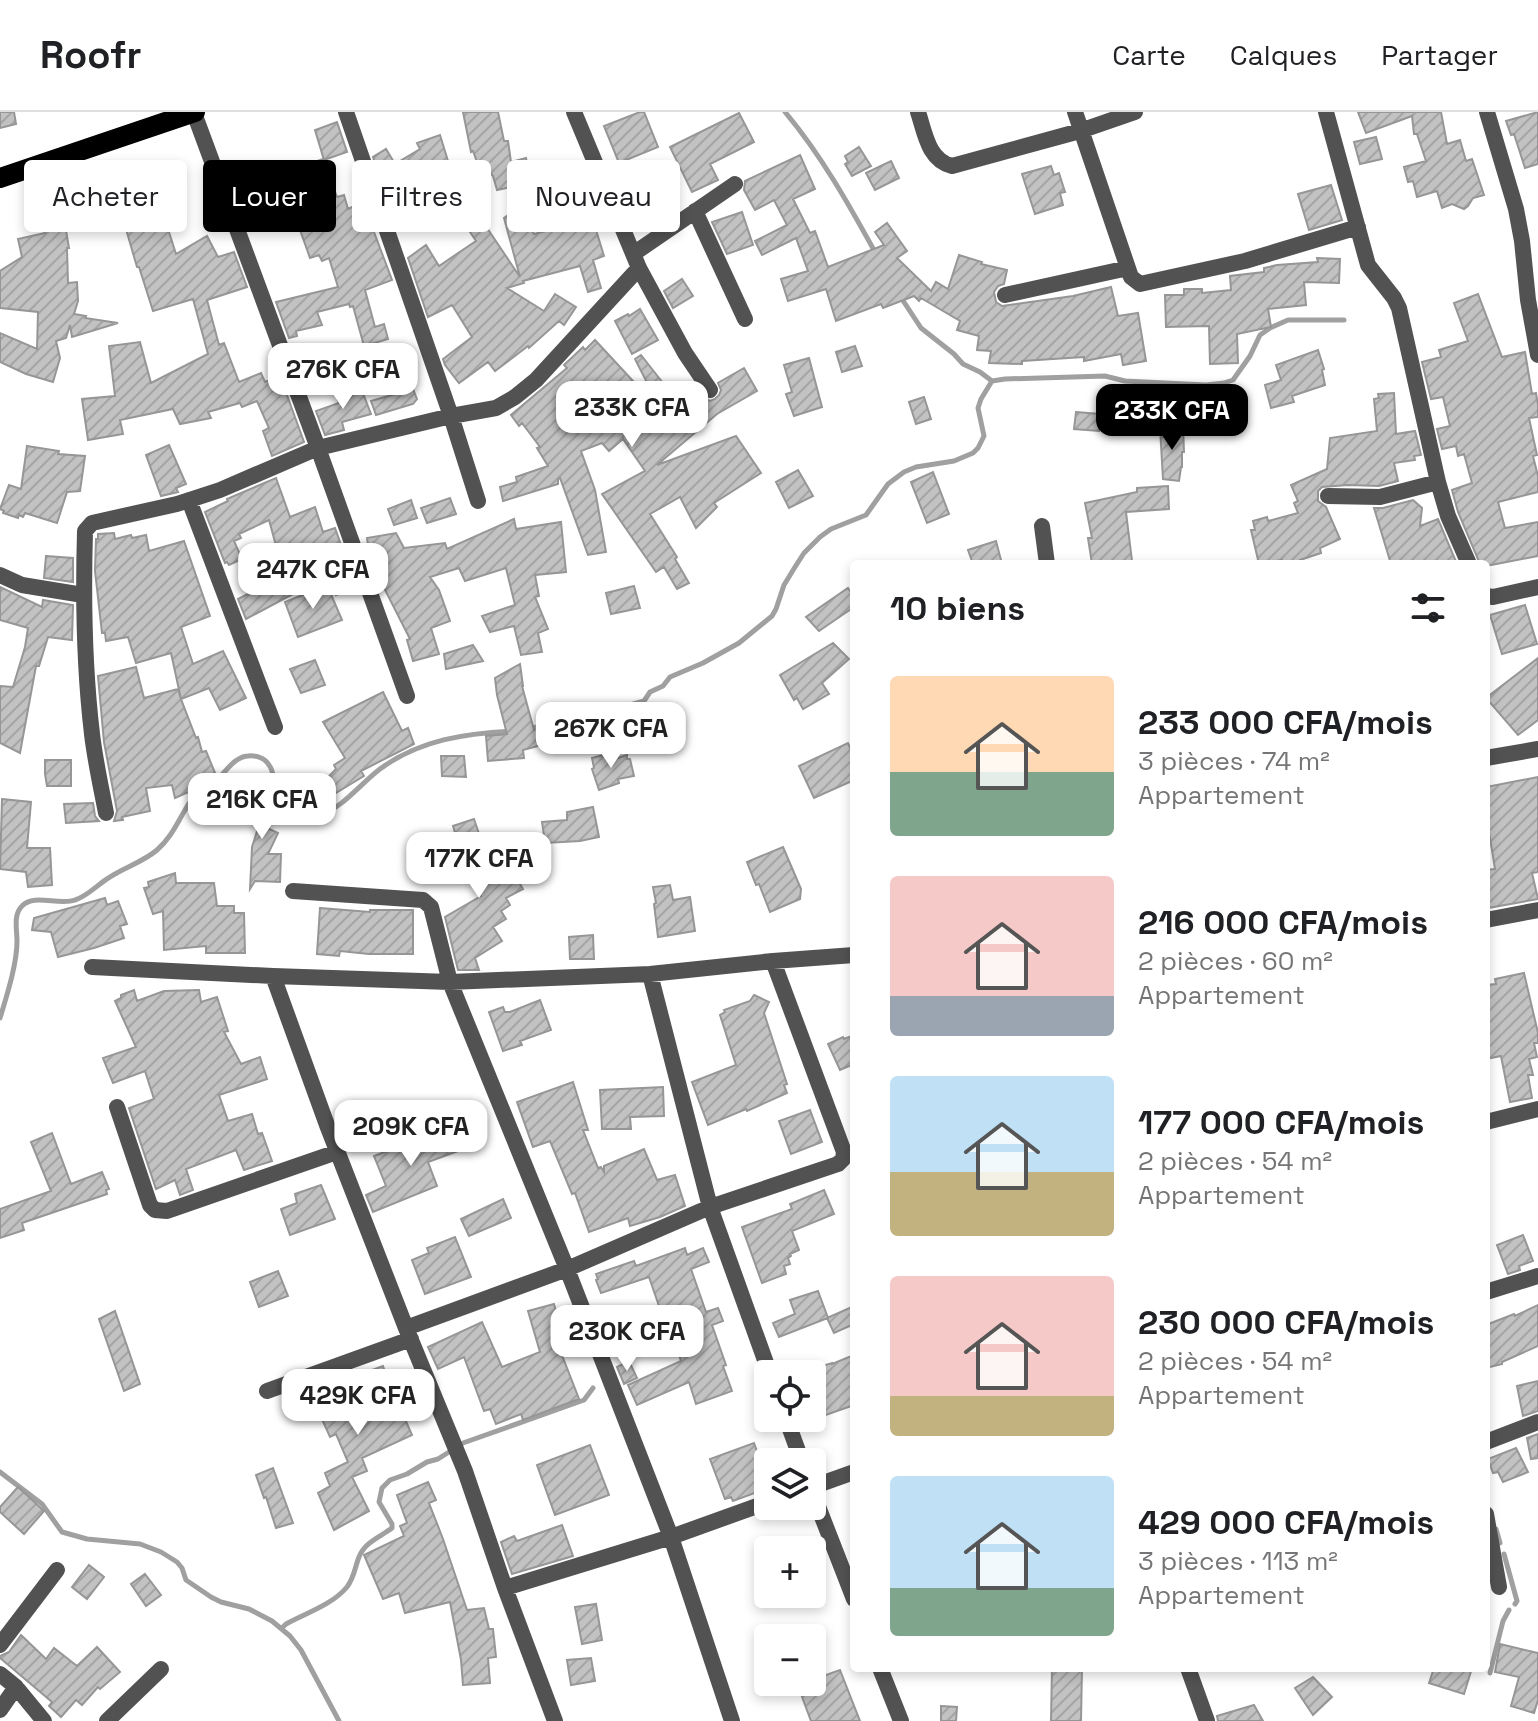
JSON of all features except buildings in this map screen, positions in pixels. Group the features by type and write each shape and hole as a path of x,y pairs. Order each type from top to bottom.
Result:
{"main road":[{"path":"0,178 146,120 194,112"}],"street":[{"path":"194,112 407,696"},
{"path":"346,112 478,501"},
{"path":"574,112 636,261 685,353 710,390"},
{"path":"918,112 933,155 942,164 952,166 1080,131 1135,112"},
{"path":"1075,112 1131,277 1140,284 1245,261 1358,227"},
{"path":"1326,112 1368,265 1399,308 1438,482 1448,516 1467,560"},
{"path":"1487,112 1516,209 1538,355"},
{"path":"106,813 88,700 83,595 85,531 88,526 147,513 220,490 318,448 496,408 536,380 636,261 695,211 735,184"},
{"path":"695,211 745,319"},
{"path":"1005,295 1128,268"},
{"path":"1328,496 1380,497 1438,482"},
{"path":"189,500 275,727"},
{"path":"1042,526 1046,560"},
{"path":"0,575 22,585 83,595"},
{"path":"1490,597 1538,587"},
{"path":"1490,757 1538,749"},
{"path":"293,891 423,900 431,907 450,982 567,1269 671,1537 732,1721"},
{"path":"1490,919 1538,910"},
{"path":"92,967 450,982 650,974 850,955"},
{"path":"267,1391 567,1269 710,1207 838,1164 844,1152 773,961"},
{"path":"650,974 710,1207 765,1360"},
{"path":"273,976 337,1152 465,1471 555,1721"},
{"path":"117,1107 150,1205 161,1212 337,1152"},
{"path":"1490,1121 1538,1109"},
{"path":"1490,1291 1538,1276"},
{"path":"1490,1440 1538,1422"},
{"path":"826,1483 850,1474"},
{"path":"505,1588 671,1537 754,1507"},
{"path":"824,1520 850,1589"},
{"path":"1490,1536 1499,1587"},
{"path":"0,1645 57,1570"},
{"path":"107,1721 161,1669"},
{"path":"882,1672 901,1721"},
{"path":"1189,1672 1207,1721"},
{"path":"0,1674 16,1687 44,1721"},
{"path":"0,1710 16,1687"}],"waterway":[{"path":"785,112 822,162 875,252"},
{"path":"900,296 921,328 963,364 992,381"},
{"path":"530,729 584,713 644,701 650,692 663,686 670,677 739,643 772,616 784,585 804,553 820,537 831,529 866,515 888,484 904,472 954,461 978,448 984,436 978,408 992,381 1105,376 1125,381 1224,383 1233,380 1260,335 1270,328 1288,320 1344,320"},
{"path":"0,1018 17,950 16,918 22,906 33,900 69,901 80,898 116,873 152,854 167,840 191,801 239,759 254,756 265,760 271,767 276,788 283,799 292,810 311,817 335,807 380,769 411,751 461,736 513,731"},
{"path":"282,1628 341,1593 351,1580 365,1547 392,1528 379,1502 382,1488 390,1480 438,1459 463,1443 584,1400 593,1388"},
{"path":"0,1472 42,1504 62,1532 87,1539 140,1544 161,1552 177,1562 186,1580 211,1597 249,1609 272,1621 301,1650 339,1721"},
{"path":"1496,1529 1500,1543"},
{"path":"1504,1554 1517,1601 1515,1604"},
{"path":"1490,1673 1503,1621 1509,1610"}]}
